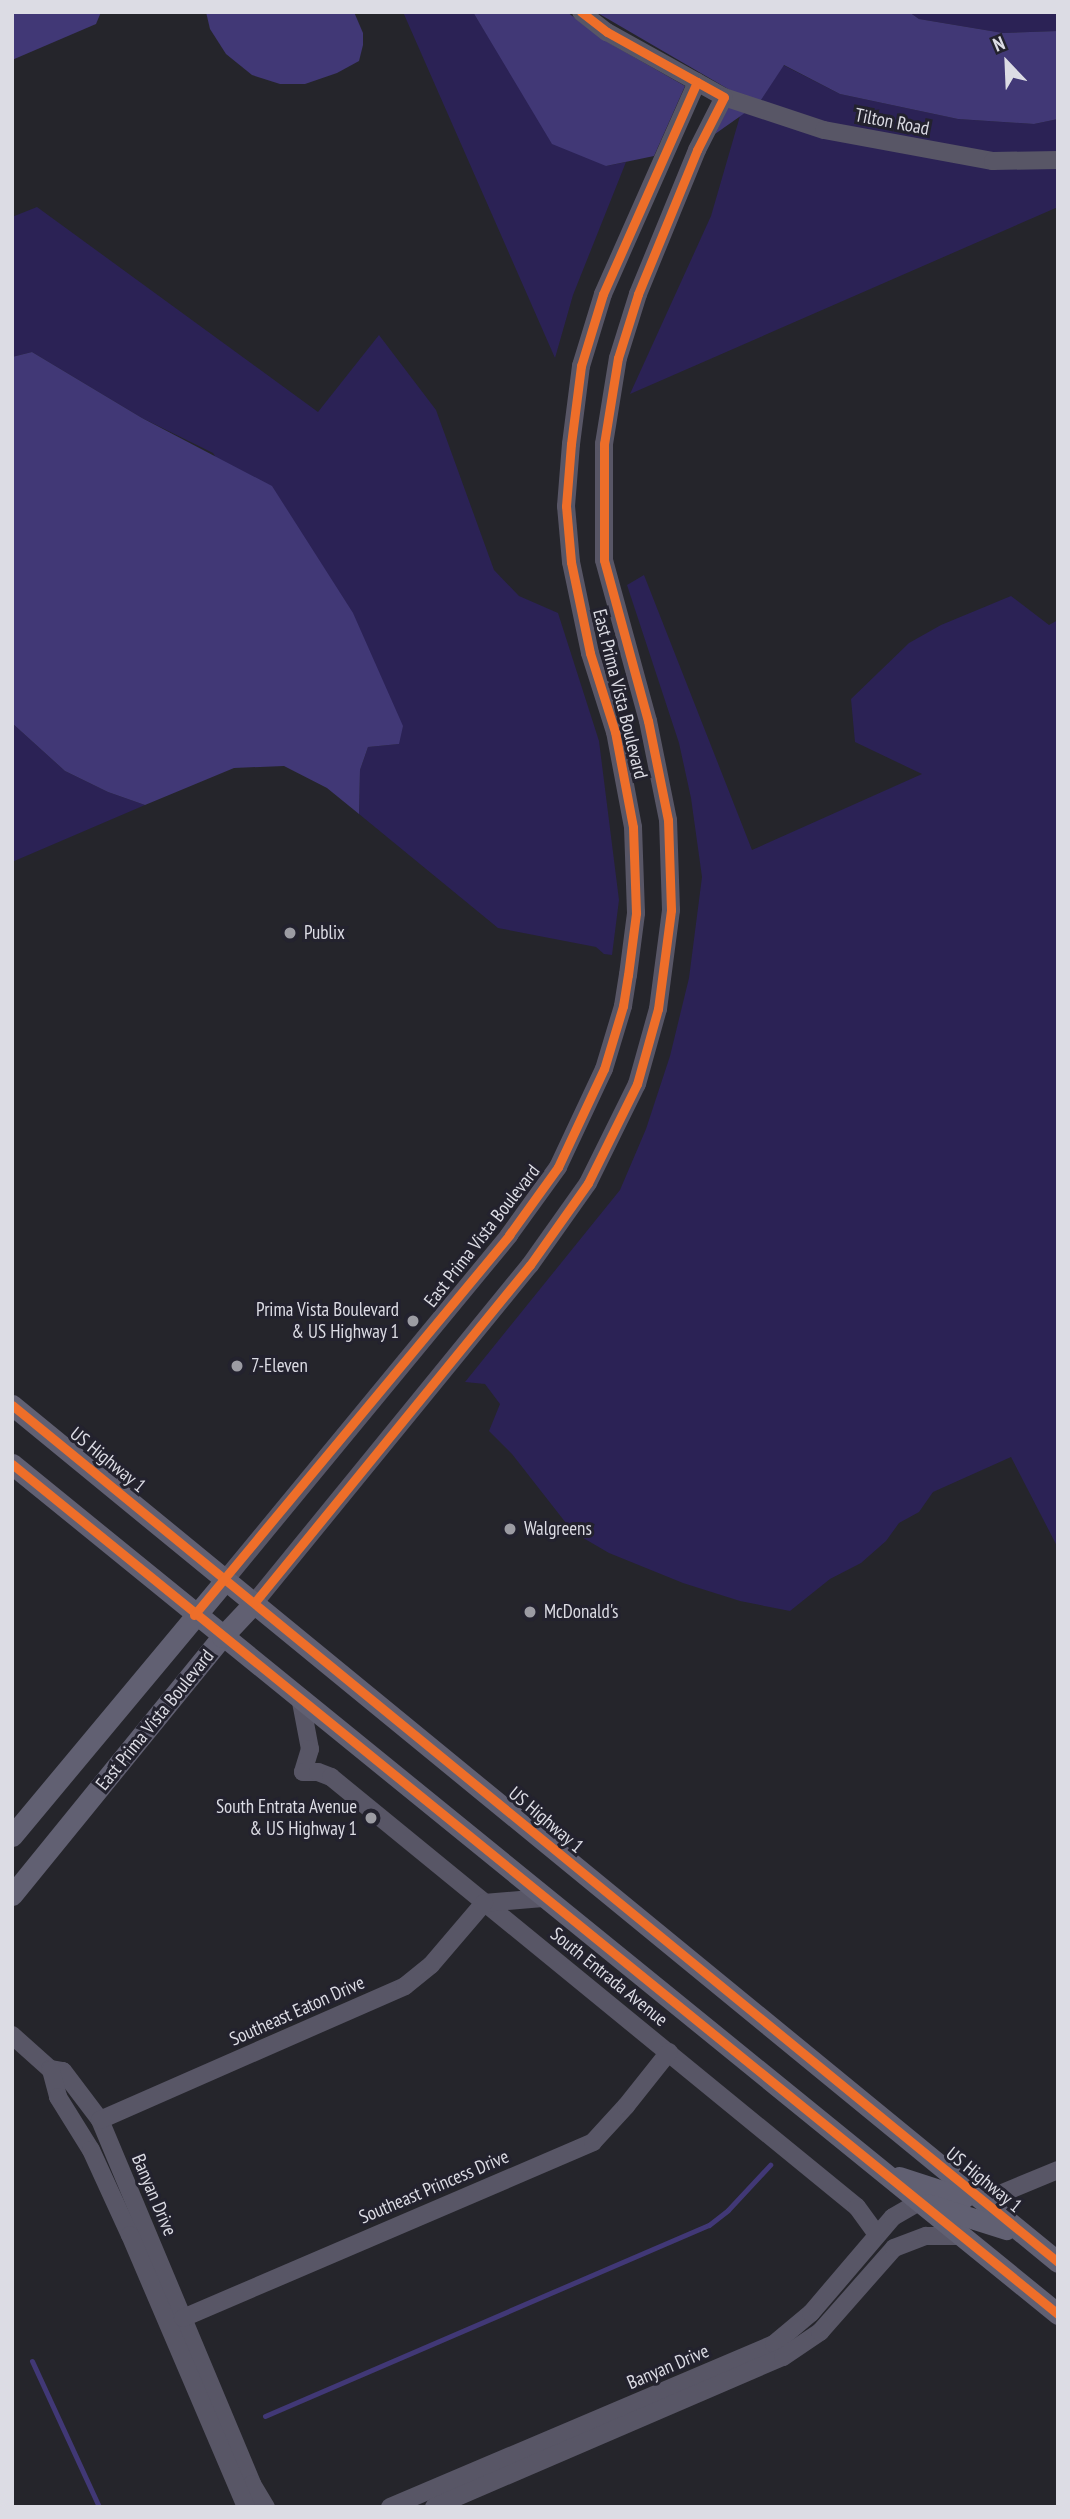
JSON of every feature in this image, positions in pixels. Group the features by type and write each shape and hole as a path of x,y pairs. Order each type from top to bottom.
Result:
{"main road":[{"name":"US Highway 1","path":"12,1405 1058,2262"},
{"path":"12,1464 194,1615 1058,2314"},
{"name":"East Prima Vista Boulevard","path":"12,1836 225,1580"},
{"name":"East Prima Vista Boulevard","path":"12,1895 222,1637 255,1602"},
{"path":"880,2170 947,2195 983,2202"},
{"path":"919,2202 975,2217 1028,2238"}],"street":[{"name":"Tilton Road","path":"581,12 607,32 724,97 824,131 993,161 1058,160"},
{"name":"East Prima Vista Boulevard","path":"225,1580 509,1235 558,1167 604,1069 623,1006 636,913 633,827 615,732 590,653 571,562 566,506 581,366 603,294 696,82"},
{"name":"East Prima Vista Boulevard","path":"255,1602 530,1265 588,1183 636,1084 658,1009 671,910 667,820 648,721 604,560 604,444 618,358 662,232 697,150 724,97"},
{"path":"571,562 604,560"},
{"name":"South Entrada Avenue","path":"302,1702 310,1749 303,1772 318,1772 331,1777 857,2207 877,2235"},
{"path":"484,1903 543,1898"},
{"name":"Southeast Eaton Drive","path":"100,2120 405,1986 431,1965 484,1903"},
{"name":"Banyan Drive","path":"12,2035 50,2069 58,2097 91,2150 216,2419 266,2507"},
{"name":"Southeast Princess Drive","path":"183,2318 593,2142 626,2106 668,2052"},
{"name":"Banyan Drive","path":"50,2069 63,2071 100,2120 183,2318 246,2507"},
{"path":"983,2202 1058,2170"},
{"name":"Banyan Drive","path":"782,2349 893,2217 919,2202"},
{"name":"Banyan Drive","path":"390,2507 544,2451 820,2332 885,2255 905,2243 937,2234 962,2236"},
{"path":"851,2266 865,2278"},
{"name":"Banyan Drive","path":"434,2507 544,2451"}],"shaded area":[{"path":"12,12 101,12 96,24 12,60"},
{"path":"206,12 354,12 363,33 359,61 337,73 305,84 280,84 252,75 226,54 210,29"},
{"path":"403,12 473,12 488,36 606,166 626,162 573,295 555,358"},
{"path":"473,12 567,12 604,40 685,86 654,156 606,166 552,144"},
{"path":"596,12 909,12 919,19 1003,33 1058,31 1058,119 1034,124 958,119 840,94 784,65 759,103 715,134 735,93"},
{"path":"909,12 1058,12 1058,31 1003,33 919,19"},
{"path":"783,65 840,94 958,119 1034,124 1058,119 1058,207 630,394 711,216 740,116 759,103"},
{"path":"37,207 318,412 379,335 436,410 494,570 519,596 558,613 599,741 619,900 612,955 604,954 596,947 498,928 359,814 360,770 368,747 399,744 213,453 142,418 32,352 12,357 12,217"},
{"path":"32,352 142,418 272,486 353,613 403,726 399,744 368,747 360,770 359,814 327,788 284,766 234,768 145,805 108,792 65,771 12,723 12,357"},
{"path":"644,575 752,850 922,774 855,742 851,699 909,643 941,625 1011,596 1049,625 1058,620 1058,1548 1011,1457 933,1492 919,1512 899,1523 886,1541 861,1563 830,1579 790,1611 740,1601 683,1583 609,1553 573,1532 512,1454 489,1431 500,1404 485,1384 465,1382 620,1190 646,1129 670,1056 689,978 702,877 691,798 679,743 627,585"},
{"path":"12,723 65,771 108,792 145,805 12,862"}],"waterway":[{"path":"265,2416 709,2225 728,2210 770,2165"},
{"path":"32,2361 99,2507"}],"cycle path":[{"path":"255,1602 530,1265 588,1183 637,1084 658,1009 671,910 668,820 648,721 604,560 604,444 618,358 638,294 697,150 724,97 607,32 581,12"},
{"path":"194,1615 509,1235 558,1167 604,1069 623,1006 636,913 633,827 615,732 590,653 571,562 566,506 571,444 581,366 603,294 697,82"},
{"path":"12,1405 1058,2262"},
{"path":"12,1464 1058,2314"}],"place":[{"name":"Publix","path":"290,933"},
{"name":"Prima Vista Boulevard & US Highway 1","path":"413,1321"},
{"name":"7-Eleven","path":"237,1366"},
{"name":"Walgreens","path":"510,1529"},
{"name":"McDonald's","path":"530,1612"},
{"name":"South Entrata Avenue & US Highway 1","path":"371,1818"}]}
